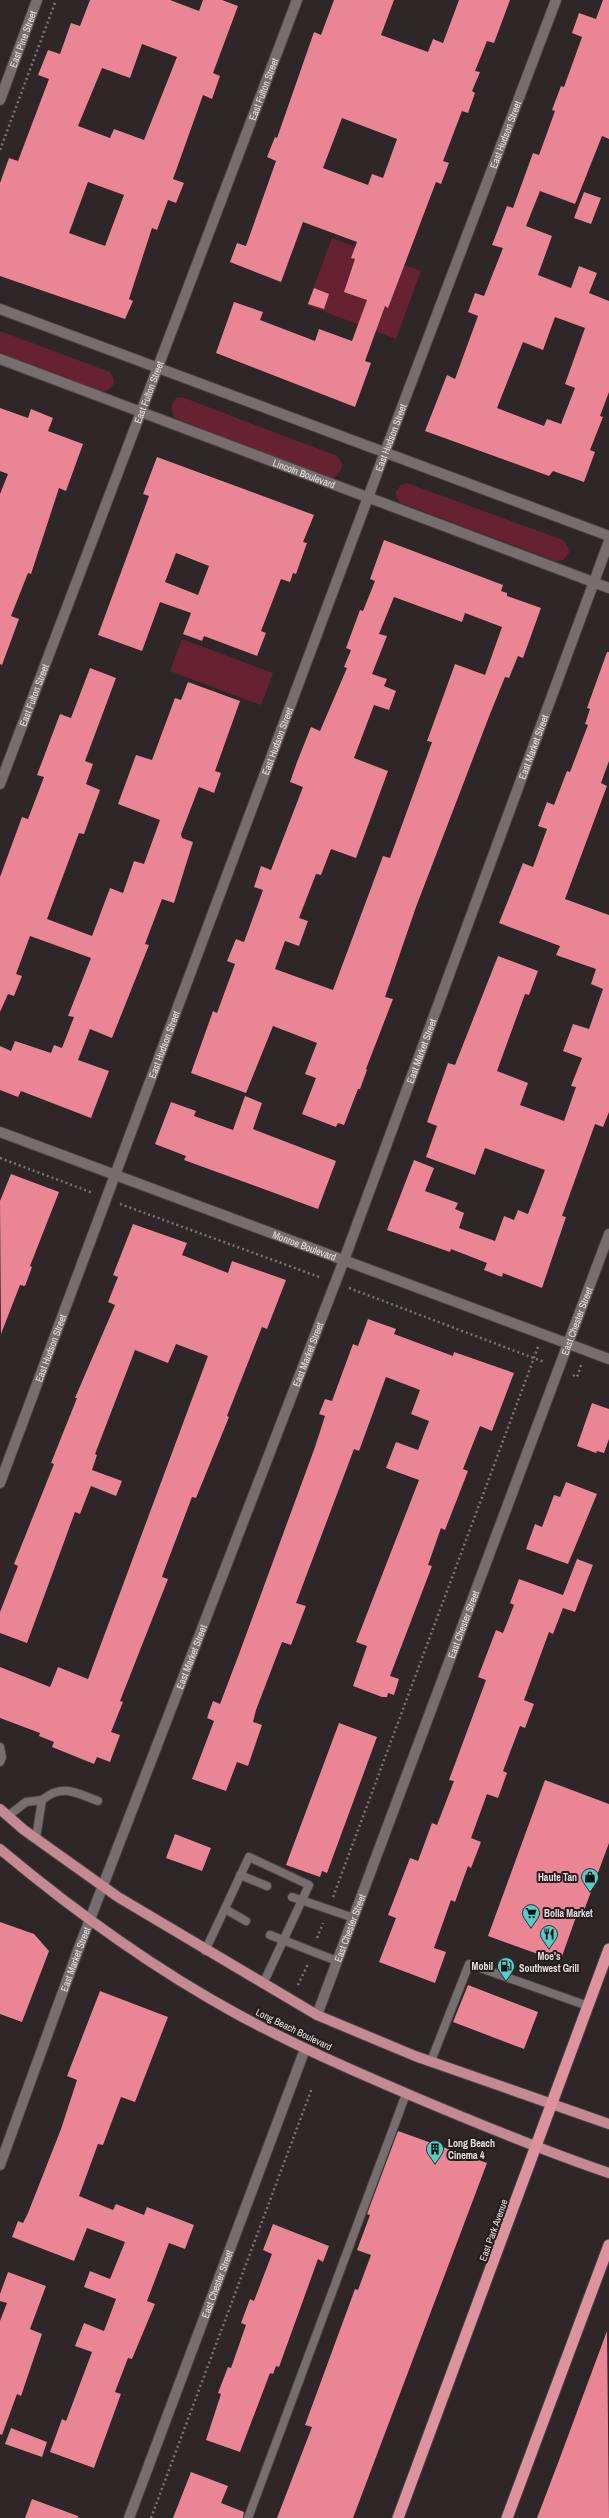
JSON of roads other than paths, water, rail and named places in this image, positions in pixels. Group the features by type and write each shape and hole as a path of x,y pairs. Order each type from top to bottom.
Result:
{"highway":[{"name":"East Park Avenue","path":"398,2518 609,1949"},
{"path":"507,2518 609,2245"}],"main road":[{"path":"0,1809 36,1838 103,1887 205,1950 318,2015 432,2061 609,2124"},
{"name":"Long Beach Boulevard","path":"0,1850 90,1920 166,1972 237,2014 304,2049 406,2094 536,2148 609,2173"}],"street":[{"name":"East Pine Street","path":"0,100 37,0"},
{"name":"East Fulton Street","path":"0,784 298,0"},
{"name":"East Hudson Street","path":"0,1482 368,499 384,452 556,0"},
{"path":"0,309 609,536"},
{"name":"Lincoln Boulevard","path":"0,359 368,499 609,588"},
{"name":"East Market Street","path":"0,2165 90,1920 336,1283 609,541"},
{"name":"Monroe Boulevard","path":"0,1132 609,1359"},
{"name":"East Chester Street","path":"318,2015 609,1234"},
{"name":"East Chester Street","path":"129,2518 304,2049"}],"lane":[{"path":"0,1747 2,1756 0,1762"},
{"path":"8,1816 26,1802 42,1800 52,1793 61,1790 98,1801"},
{"path":"36,1838 42,1800"},
{"path":"205,1950 249,1857 309,1884 263,1984"},
{"path":"240,1875 267,1886"},
{"path":"292,1897 354,1918"},
{"path":"225,1909 246,1921"},
{"path":"270,1935 337,1961"},
{"path":"432,2061 469,1964 588,2006"},
{"path":"248,2518 406,2094"}],"place":[{"name":"Haute Tan","path":"590,1892"},
{"name":"Bolla Market","path":"531,1928"},
{"name":"Moe's Southwest Grill","path":"549,1949"},
{"name":"Mobil","path":"506,1981"},
{"name":"Long Beach Cinema 4","path":"435,2164"}]}
